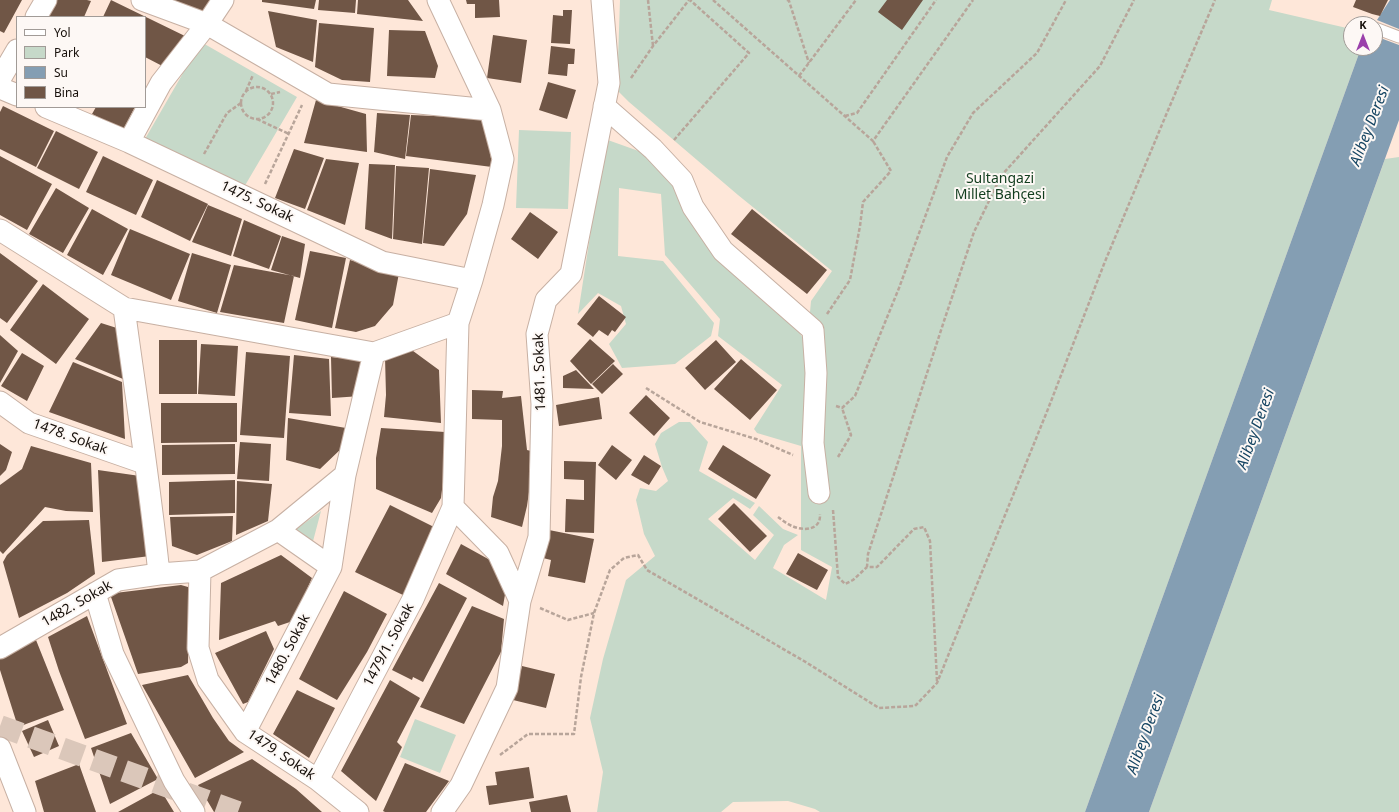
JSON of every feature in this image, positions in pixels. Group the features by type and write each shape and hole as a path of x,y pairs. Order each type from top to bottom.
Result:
{"street":[{"path":"37,16 46,0"},
{"path":"142,0 207,24 328,94 490,110"},
{"path":"129,142 161,83 207,24 223,0"},
{"path":"438,0 490,110 503,159 493,205 458,323 453,507 498,553 520,601"},
{"name":"1481. Sokak","path":"442,812 462,785 508,688 520,601 539,537 542,404 537,334 546,300 571,274 604,106 618,83 602,0"},
{"path":"0,79 16,52"},
{"path":"0,88 16,95"},
{"path":"604,106 653,149 682,180 693,207 723,251 813,330 816,373 813,429 815,459 826,500"},
{"name":"1475. Sokak","path":"48,108 129,142 382,262 472,280"},
{"path":"0,230 124,308 374,353 458,323"},
{"path":"124,308 144,463 151,501 159,574"},
{"name":"1480. Sokak","path":"245,732 331,567 345,475 374,353"},
{"name":"1478. Sokak","path":"0,402 29,423 144,463"},
{"path":"200,571 278,530 345,475"},
{"name":"1479/1. Sokak","path":"318,780 413,599 453,507"},
{"path":"278,530 331,567"},
{"name":"1482. Sokak","path":"0,648 118,580 159,574 200,571"},
{"name":"1479. Sokak","path":"200,571 198,648 208,680 245,732 318,780 358,812"},
{"path":"95,593 113,654 174,781 194,812"},
{"path":"0,748 25,812"}],"lane":[{"path":"1383,31 1399,37"}],"path":[{"path":"648,0 653,46"},
{"path":"618,83 653,46 689,0 749,53 674,140 669,135"},
{"path":"713,0 873,141 891,170 863,202 850,280 827,312 827,320"},
{"path":"787,0 789,1 809,63"},
{"path":"800,76 855,0"},
{"path":"845,116 857,113 936,0"},
{"path":"873,141 973,0"},
{"path":"842,408 855,396 899,288 947,157 973,113 1036,53 1066,0"},
{"path":"826,500 838,577 846,584 853,580 867,567 868,554 944,318 974,232 1001,176 1100,66 1134,0"},
{"path":"498,757 528,734 574,734 581,677 594,613 610,570 624,558 638,555 647,570 804,661 879,708 915,706 937,683 1048,409 1104,264 1215,0"},
{"path":"257,202 312,84"},
{"path":"257,119 268,114 272,108 272,98 263,88 257,87 246,91 242,97 242,108 246,114 289,134"},
{"path":"195,173 227,113 241,103"},
{"path":"646,388 700,422 756,439 795,456 815,459"},
{"path":"831,404 842,408"},
{"path":"835,462 850,435 842,408"},
{"path":"778,517 792,526 807,530 816,526 820,520 826,500"},
{"path":"867,567 877,567 914,529 924,527 930,541 937,683"},
{"path":"520,601 568,620 594,613"}],"green space":[{"name":"Sultangazi Millet Bahçesi","path":"620,0 1272,0 1269,10 1343,27 1343,56 1358,56 1085,812 820,812 815,809 788,801 733,802 721,812 597,812 603,772 590,718 603,659 626,580 655,556 644,534 636,500 640,488 656,491 668,481 655,444 661,433 679,422 690,422 708,442 699,471 755,503 750,509 733,498 708,519 755,560 774,535 753,515 759,506 783,529 798,535 784,545 773,568 826,600 832,567 801,550 801,446 757,433 754,429 782,385 718,336 720,319 665,255 661,194 619,188 618,256 663,261 714,323 711,336 675,364 622,368 609,344 626,324 621,306 598,293 578,314 605,139 647,154 798,330 807,345 811,301 832,271 738,195 617,90"},
{"path":"201,42 297,97 240,194 145,139"},
{"path":"519,130 571,132 568,209 516,208"},
{"path":"1399,157 1399,812 1149,812 1385,159"},
{"path":"321,511 312,545 294,531"},
{"path":"415,719 456,735 440,773 400,757"}],"water":[{"path":"1390,0 1399,0 1399,29 1383,22 1383,16 1380,16"},
{"name":"Alibey Deresi","path":"1383,39 1399,45 1399,120 1149,812 1085,812 1358,56 1383,56"}],"building":[{"path":"0,0 22,0 4,33 0,31"},
{"path":"54,0 91,1 84,16 46,16"},
{"path":"111,0 144,16 103,16"},
{"path":"217,0 206,15 173,1"},
{"path":"262,0 316,0 314,9 262,2"},
{"path":"319,0 356,0 355,13 318,10"},
{"path":"358,0 408,0 423,21 357,14"},
{"path":"466,0 499,0 500,17 475,18 475,4 467,4"},
{"path":"887,0 923,0 902,30 878,12"},
{"path":"1356,0 1388,0 1380,16 1353,7"},
{"path":"563,10 572,10 570,44 551,43 553,15 563,16"},
{"path":"268,11 317,20 313,62 276,47"},
{"path":"146,17 187,37 170,70 146,58"},
{"path":"319,23 374,28 370,82 342,80 315,67"},
{"path":"389,30 425,31 438,66 435,78 387,76"},
{"path":"493,35 527,40 521,83 487,78"},
{"path":"551,46 575,49 574,64 568,64 567,76 548,74"},
{"path":"548,82 576,90 567,119 539,110"},
{"path":"316,100 366,114 367,152 304,143"},
{"path":"3,106 54,131 36,167 0,149 0,112"},
{"path":"95,108 134,108 123,130 92,114"},
{"path":"377,113 410,115 405,159 374,152"},
{"path":"411,115 481,118 489,142 492,167 406,156"},
{"path":"56,131 98,152 79,189 37,168"},
{"path":"294,149 324,158 305,209 275,198"},
{"path":"0,156 52,184 27,230 0,215"},
{"path":"103,156 153,180 136,215 86,192"},
{"path":"326,159 359,163 345,225 307,210"},
{"path":"369,164 395,165 392,239 365,229"},
{"path":"396,166 429,168 422,244 393,239"},
{"path":"430,169 476,175 467,214 444,246 423,243"},
{"path":"157,180 208,204 190,241 141,217"},
{"path":"56,188 89,208 63,253 29,234"},
{"path":"208,205 242,219 231,256 192,242"},
{"path":"92,209 128,229 103,275 67,255"},
{"path":"752,209 827,270 807,294 731,234"},
{"path":"530,212 558,232 538,259 511,239"},
{"path":"244,220 281,236 269,269 233,256"},
{"path":"130,229 190,254 171,300 111,275"},
{"path":"282,236 305,244 300,278 271,270"},
{"path":"310,251 346,258 332,328 295,320"},
{"path":"0,253 38,281 7,323 0,318"},
{"path":"192,253 231,265 217,313 178,301"},
{"path":"350,260 399,273 393,305 375,326 356,332 335,328"},
{"path":"234,265 294,276 284,323 220,312"},
{"path":"43,284 89,319 56,364 10,330"},
{"path":"599,296 626,317 615,332 612,330 608,336 599,330 593,337 577,324"},
{"path":"101,323 123,330 123,379 75,359"},
{"path":"0,335 18,351 0,383"},
{"path":"590,339 615,361 591,384 570,361"},
{"path":"159,340 197,340 197,394 159,394"},
{"path":"716,340 736,362 705,390 685,368"},
{"path":"201,344 238,346 235,396 198,394"},
{"path":"409,348 439,370 441,423 384,417 386,395 385,357"},
{"path":"246,352 290,356 284,438 240,435"},
{"path":"22,353 44,366 27,401 1,386"},
{"path":"294,355 329,359 331,416 289,413"},
{"path":"331,357 361,360 361,396 332,398"},
{"path":"741,359 777,390 750,420 714,389"},
{"path":"73,362 122,382 125,439 49,412"},
{"path":"613,364 623,374 602,394 592,384"},
{"path":"576,370 594,389 563,388 563,376"},
{"path":"472,390 503,391 502,398 521,396 527,450 531,451 529,492 522,527 491,517 493,497 498,481 502,446 502,420 472,419"},
{"path":"646,395 670,418 654,436 629,413"},
{"path":"599,397 602,419 559,426 556,405"},
{"path":"161,403 237,403 237,442 161,443"},
{"path":"288,418 346,428 343,447 320,469 286,460"},
{"path":"381,428 445,432 445,466 441,498 432,513 376,489 376,458"},
{"path":"240,442 271,444 269,481 237,479"},
{"path":"0,444 12,452 6,470 0,476"},
{"path":"235,444 235,474 162,475 162,445"},
{"path":"612,445 632,460 616,480 598,465"},
{"path":"723,445 771,475 756,499 708,469"},
{"path":"31,446 91,463 93,512 66,511 45,507 3,554 0,551 0,485 22,469"},
{"path":"644,455 661,466 649,485 631,475"},
{"path":"564,461 596,462 594,533 565,532 566,499 584,500 584,480 564,479"},
{"path":"98,470 140,476 150,556 102,562"},
{"path":"235,480 235,513 169,515 169,482"},
{"path":"237,481 272,484 268,521 236,535"},
{"path":"734,503 767,536 750,552 718,519"},
{"path":"390,505 436,528 403,595 355,572"},
{"path":"233,516 232,541 197,555 172,546 170,517"},
{"path":"89,520 95,574 67,593 19,618 3,562 7,555 43,521"},
{"path":"549,530 594,539 585,583 548,576 551,560 543,558"},
{"path":"461,544 490,560 506,589 503,606 446,574"},
{"path":"798,553 828,570 817,590 786,574"},
{"path":"281,555 312,578 293,621 278,626 275,621 219,640 221,583"},
{"path":"439,583 467,598 423,682 413,677 412,680 392,670"},
{"path":"181,585 188,587 188,663 181,667 138,674 111,597 115,593"},
{"path":"344,591 387,614 367,652 337,700 299,679"},
{"path":"472,606 504,619 501,652 464,724 420,707"},
{"path":"87,616 127,724 85,739 59,671 48,637"},
{"path":"266,631 274,649 248,702 243,704 215,653"},
{"path":"36,640 64,710 18,727 0,670 0,657"},
{"path":"522,666 555,674 546,708 513,700"},
{"path":"188,675 213,718 229,741 244,752 195,778 142,685"},
{"path":"390,680 420,698 397,742 402,747 376,801 341,771"},
{"path":"297,690 335,708 309,758 273,734"},
{"path":"48,720 59,746 34,757 22,731"},
{"path":"131,733 158,779 110,804 91,748"},
{"path":"252,759 296,789 322,812 214,812 198,785"},
{"path":"405,763 449,781 426,812 383,811"},
{"path":"79,764 96,812 44,812 35,781"},
{"path":"529,767 534,798 489,805 486,786 497,785 495,772"},
{"path":"160,789 174,812 118,812"},
{"path":"567,795 571,812 531,812 529,802"}],"tunnel":[{"path":"0,726 238,812"}]}
